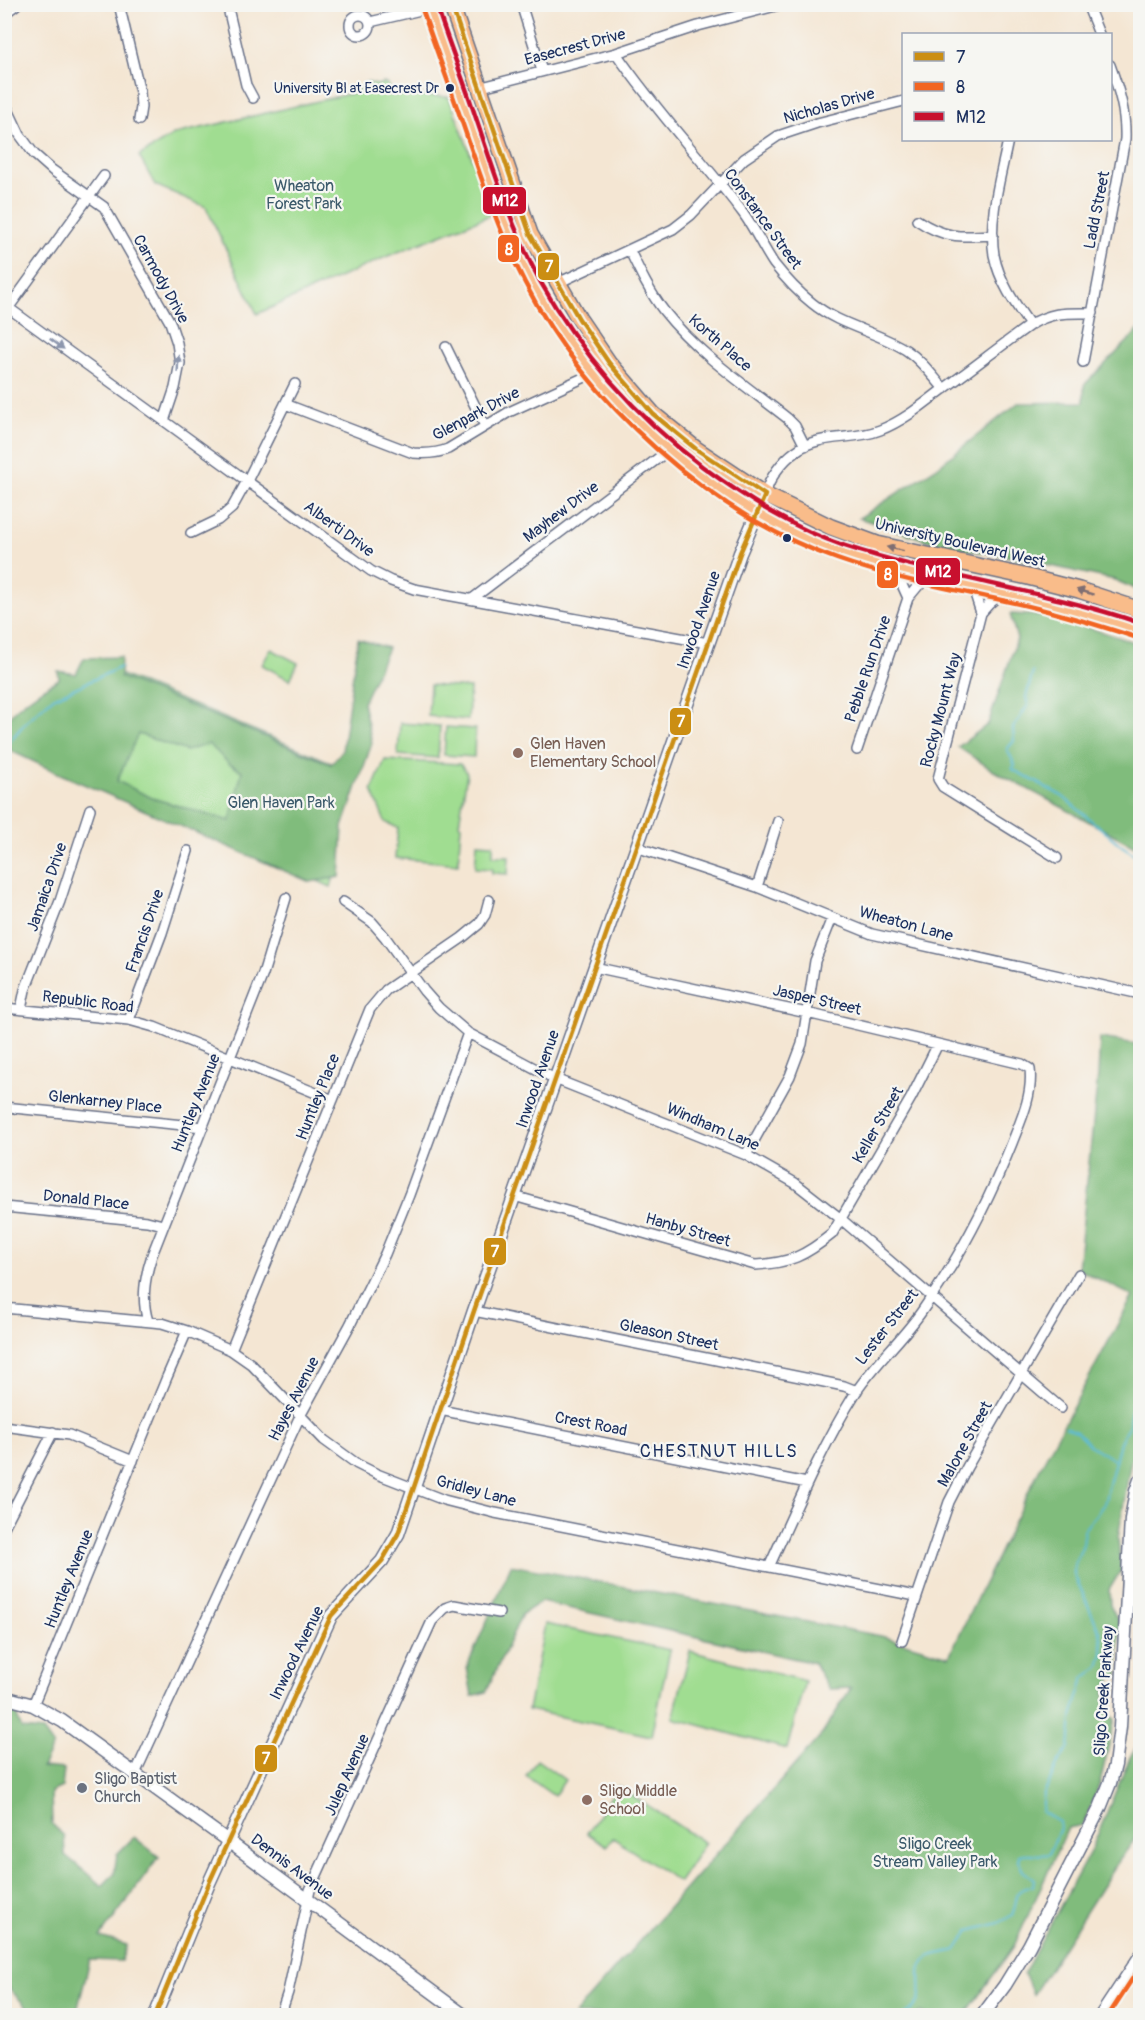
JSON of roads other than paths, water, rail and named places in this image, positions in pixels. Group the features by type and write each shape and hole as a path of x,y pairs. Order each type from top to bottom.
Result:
{"main road":[{"name":"University Boulevard West","path":"451,4 530,234 579,320 609,363 653,414 696,449 765,495 831,527 877,544 922,556 1028,577 1140,610"},
{"path":"429,6 506,222 544,302 593,373 627,411 669,450 757,514 799,536 840,552 931,578 968,584 1079,611 1140,631"}],"street":[{"path":"4,12 15,4"},
{"path":"119,4 140,92 139,120"},
{"path":"227,4 246,86 253,98"},
{"path":"520,4 542,71"},
{"name":"Easecrest Drive","path":"478,88 616,52 698,26 783,4"},
{"path":"1087,4 1099,33"},
{"path":"370,22 429,6"},
{"name":"Constance Street","path":"616,52 634,78 745,216 774,263 790,282 812,303 833,318 893,343 906,351 921,363 944,389"},
{"name":"Ladd Street","path":"1083,362 1125,139 1126,121 1121,95 1112,70"},
{"path":"1112,97 1121,95"},
{"name":"Carmody Drive","path":"4,101 20,135 34,154 52,170 104,207 170,322 180,363 175,388 164,421"},
{"name":"Nicholas Drive","path":"558,283 673,230 692,215 744,159 777,136 817,123 902,101"},
{"path":"1008,141 995,204 994,255 1004,285 1030,325"},
{"path":"7,312 104,176"},
{"path":"917,220 932,230 946,235 993,235"},
{"name":"Korth Place","path":"630,251 651,293 666,313 703,352 787,417 795,426 804,446"},
{"name":"Alberti Drive","path":"7,312 164,421 371,571 391,581 414,589 472,598 708,644"},
{"name":"Inwood Avenue","path":"155,2016 209,1883 331,1616 340,1603 382,1561 398,1534 636,847 740,553 768,484 795,451 804,446 813,442 865,435 881,430 906,417 1045,316 1058,312 1093,313"},
{"path":"446,347 485,426"},
{"name":"Glenpark Drive","path":"285,404 413,453 424,454 448,449 509,412 593,373 609,363"},
{"path":"191,533 218,520 232,508 295,384"},
{"name":"Mayhew Drive","path":"472,598 669,450"},
{"path":"888,567 898,576 908,598 918,586 931,578"},
{"path":"968,584 975,594 981,613"},
{"path":"981,613 1003,592"},
{"name":"Pebble Run Drive","path":"857,750 908,598"},
{"name":"Rocky Mount Way","path":"981,613 938,779 943,787 952,794 1057,858"},
{"name":"Jamaica Drive","path":"21,1009 25,990 60,901 90,809"},
{"path":"757,887 778,821"},
{"name":"Wheaton Lane","path":"636,847 757,887 872,934 1140,994"},
{"name":"Francis Drive","path":"129,1020 162,933 188,851"},
{"name":"Huntley Avenue","path":"148,1321 144,1310 145,1278 163,1225 263,974 286,898"},
{"name":"Huntley Place","path":"231,1350 370,1009 386,990 479,924 489,900"},
{"name":"Windham Lane","path":"343,902 372,922 410,974 439,1008 468,1033 555,1079 746,1155 795,1183 841,1219 1061,1408"},
{"path":"746,1155 790,1076 802,1044 815,961 832,918"},
{"name":"Jasper Street","path":"594,967 807,1013 1022,1064 1030,1069"},
{"name":"Republic Road","path":"4,1008 129,1020 154,1027 333,1100"},
{"name":"Hayes Avenue","path":"135,1774 300,1416 350,1325 385,1254 468,1033"},
{"name":"Keller Street","path":"841,1219 911,1098 938,1044"},
{"name":"Lester Street","path":"769,1567 830,1436 857,1391 878,1362 921,1312 965,1245 993,1190 1024,1114 1031,1079 1030,1069"},
{"name":"Glenkarney Place","path":"4,1107 203,1127"},
{"name":"Hanby Street","path":"514,1196 755,1265 775,1264 794,1259 812,1250 832,1234 841,1219"},
{"name":"Donald Place","path":"4,1207 147,1221 163,1225"},
{"name":"Malone Street","path":"902,1641 949,1502 1079,1274"},
{"name":"Gridley Lane","path":"4,1308 162,1323 231,1350 263,1375 324,1440 357,1464 444,1500 495,1513 916,1596"},
{"name":"Gleason Street","path":"474,1311 844,1386 857,1391"},
{"name":"Huntley Avenue","path":"33,1705 187,1331"},
{"name":"Crest Road","path":"440,1410 807,1483"},
{"path":"4,1426 69,1435 133,1461"},
{"path":"4,1527 53,1432"},
{"name":"Sligo Creek Parkway","path":"982,2016 1005,1985 1029,1946 1100,1808 1110,1783 1120,1727 1131,1518 1140,1480"},
{"name":"Julep Avenue","path":"280,2016 288,1992 310,1890 432,1621 444,1608 454,1605 498,1612"},
{"name":"Dennis Avenue","path":"4,1697 33,1705 62,1721 228,1840 465,2016"},
{"path":"1099,2016 1140,1954"}],"waterway":[{"path":"4,748 25,723 51,699 121,667"},
{"path":"1033,672 1026,697 1028,705 1013,728 1014,741 1007,749 1015,765 1012,769 1062,796 1122,846 1140,858"},
{"path":"902,2016 918,2002 920,1970 929,1957 956,1950 969,1931 999,1923 1012,1915 1018,1892 1033,1886 1034,1879 1023,1871 1018,1861 1019,1855 1049,1854 1060,1828 1059,1822 1042,1812 1044,1794 1057,1765 1069,1747 1072,1716 1084,1678 1099,1667 1103,1653 1100,1632 1074,1574 1074,1567 1083,1543 1083,1531 1104,1504 1120,1442 1129,1425 1132,1404 1140,1387"},
{"path":"1066,1427 1078,1433 1091,1446 1114,1460"}],"place":[{"name":"University Bl at Easecrest Dr","path":"450,88"},
{"name":"Glen Haven Elementary School","path":"518,753"},
{"name":"Sligo Baptist Church","path":"82,1788"},
{"name":"Sligo Middle School","path":"587,1800"}],"district":[{"name":"CHESTNUT HILLS","path":"719,1451"}],"park label":[{"name":"Wheaton Forest Park","path":"304,195"},
{"name":"Glen Haven Park","path":"281,803"},
{"name":"Sligo Creek Stream Valley Park","path":"935,1853"}]}
